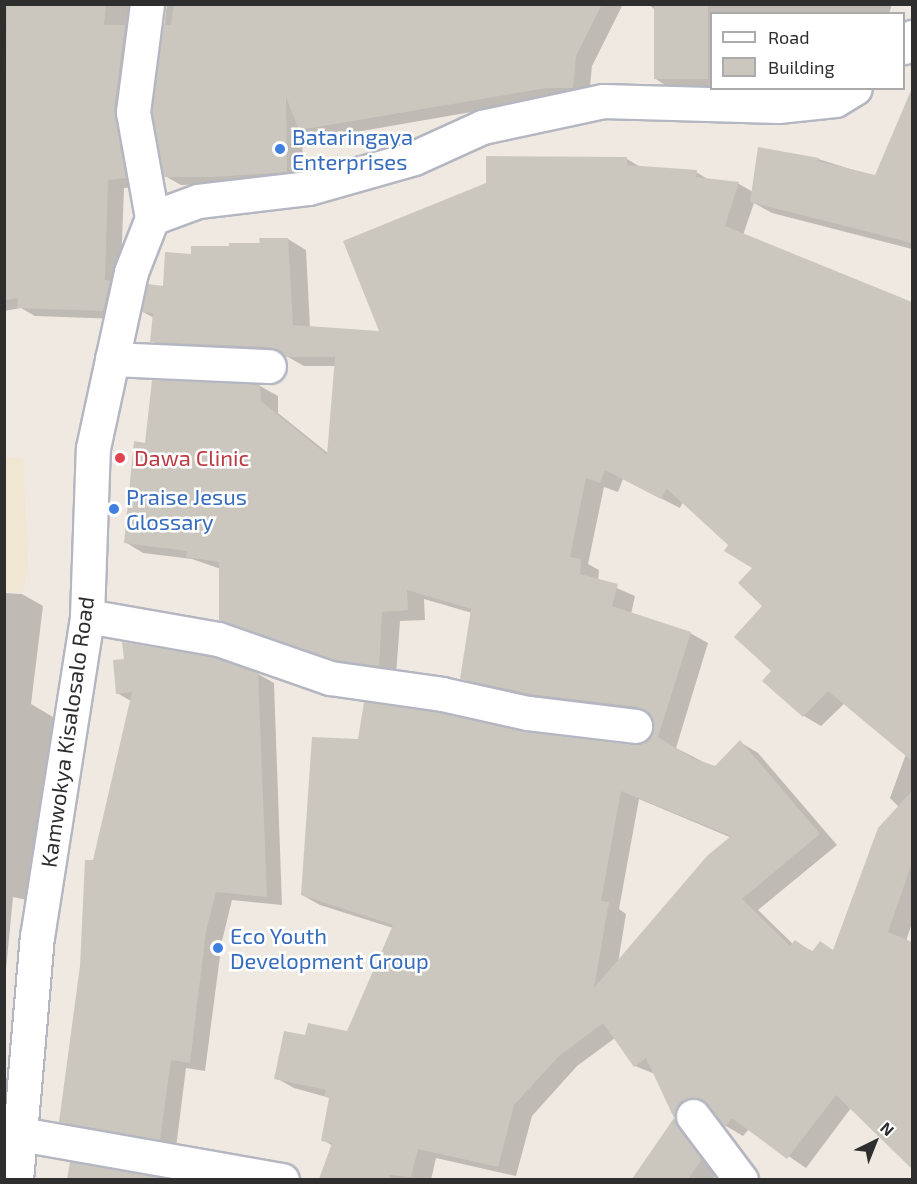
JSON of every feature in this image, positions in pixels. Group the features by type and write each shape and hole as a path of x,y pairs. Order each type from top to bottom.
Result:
{"street":[{"path":"147,4 133,112 152,218 198,201 309,188 414,158 482,127 603,101 778,106 835,100 852,90"},
{"name":"Kamwokya Kisalosalo Road","path":"16,1179 37,938 87,616 93,448 131,272 152,218"},
{"path":"112,359 269,366"},
{"path":"87,616 218,639 330,678 442,694 528,713 635,726"},
{"path":"693,1116 741,1179"},
{"path":"21,1134 282,1179"}],"shaded area":[{"path":"5,458 23,458 28,566 22,593 5,591"}],"building":[{"path":"7,4 106,4 104,25 125,25 114,110 126,178 108,180 105,280 110,281 103,311 17,308 18,298 4,300"},
{"path":"174,4 602,4 576,56 573,88 547,88 299,130 286,97 287,172 213,177 164,177 152,112 163,25 171,25"},
{"path":"654,4 708,4 708,79 654,79"},
{"path":"912,88 912,243 750,202 758,147 819,158 818,161 875,175"},
{"path":"486,156 627,157 627,165 697,170 696,177 739,182 725,226 912,302 912,761 828,691 803,717 762,681 771,671 734,637 762,606 738,583 752,568 724,551 728,545 667,489 661,499 605,470 600,483 586,478 570,557 581,559 580,574 618,584 612,606 691,632 658,737 692,758 715,766 740,740 820,834 742,899 790,946 795,940 812,952 820,941 833,950 878,828 912,791 912,863 888,932 912,942 912,1169 836,1095 787,1159 732,1118 725,1127 700,1099 681,1101 674,1118 646,1058 634,1067 603,1023 559,1056 514,1105 498,1167 418,1149 411,1177 390,1175 389,1179 319,1179 332,1143 321,1141 329,1098 324,1096 326,1090 274,1079 284,1031 305,1035 308,1023 347,1031 393,925 301,895 312,737 358,739 364,702 439,712 526,732 633,745 650,738 652,719 637,707 531,694 460,679 471,609 407,590 408,610 382,612 379,666 334,660 219,620 219,562 186,557 187,551 124,543 134,441 145,443 152,380 260,384 261,401 327,455 335,357 285,357 270,347 150,342 153,313 141,312 148,284 163,286 165,252 191,254 191,246 229,246 229,243 260,243 259,238 288,238 293,325 379,331 343,241 486,183","holes":["621,791 731,836 707,856 594,988 609,902 601,901"]},
{"path":"122,642 213,657 258,673 267,897 216,892 206,931 190,1063 171,1060 160,1140 59,1122 80,966 85,860 93,860 132,692 116,694 113,660 124,659"},
{"path":"674,1118 702,1159 688,1179 632,1179"},
{"path":"70,1162 156,1177 155,1179 67,1179"}],"place":[{"name":"Bataringaya Enterprises","path":"280,149"},
{"name":"Dawa Clinic","path":"120,458"},
{"name":"Praise Jesus Glossary","path":"114,509"},
{"name":"Eco Youth Development Group","path":"218,948"}]}
